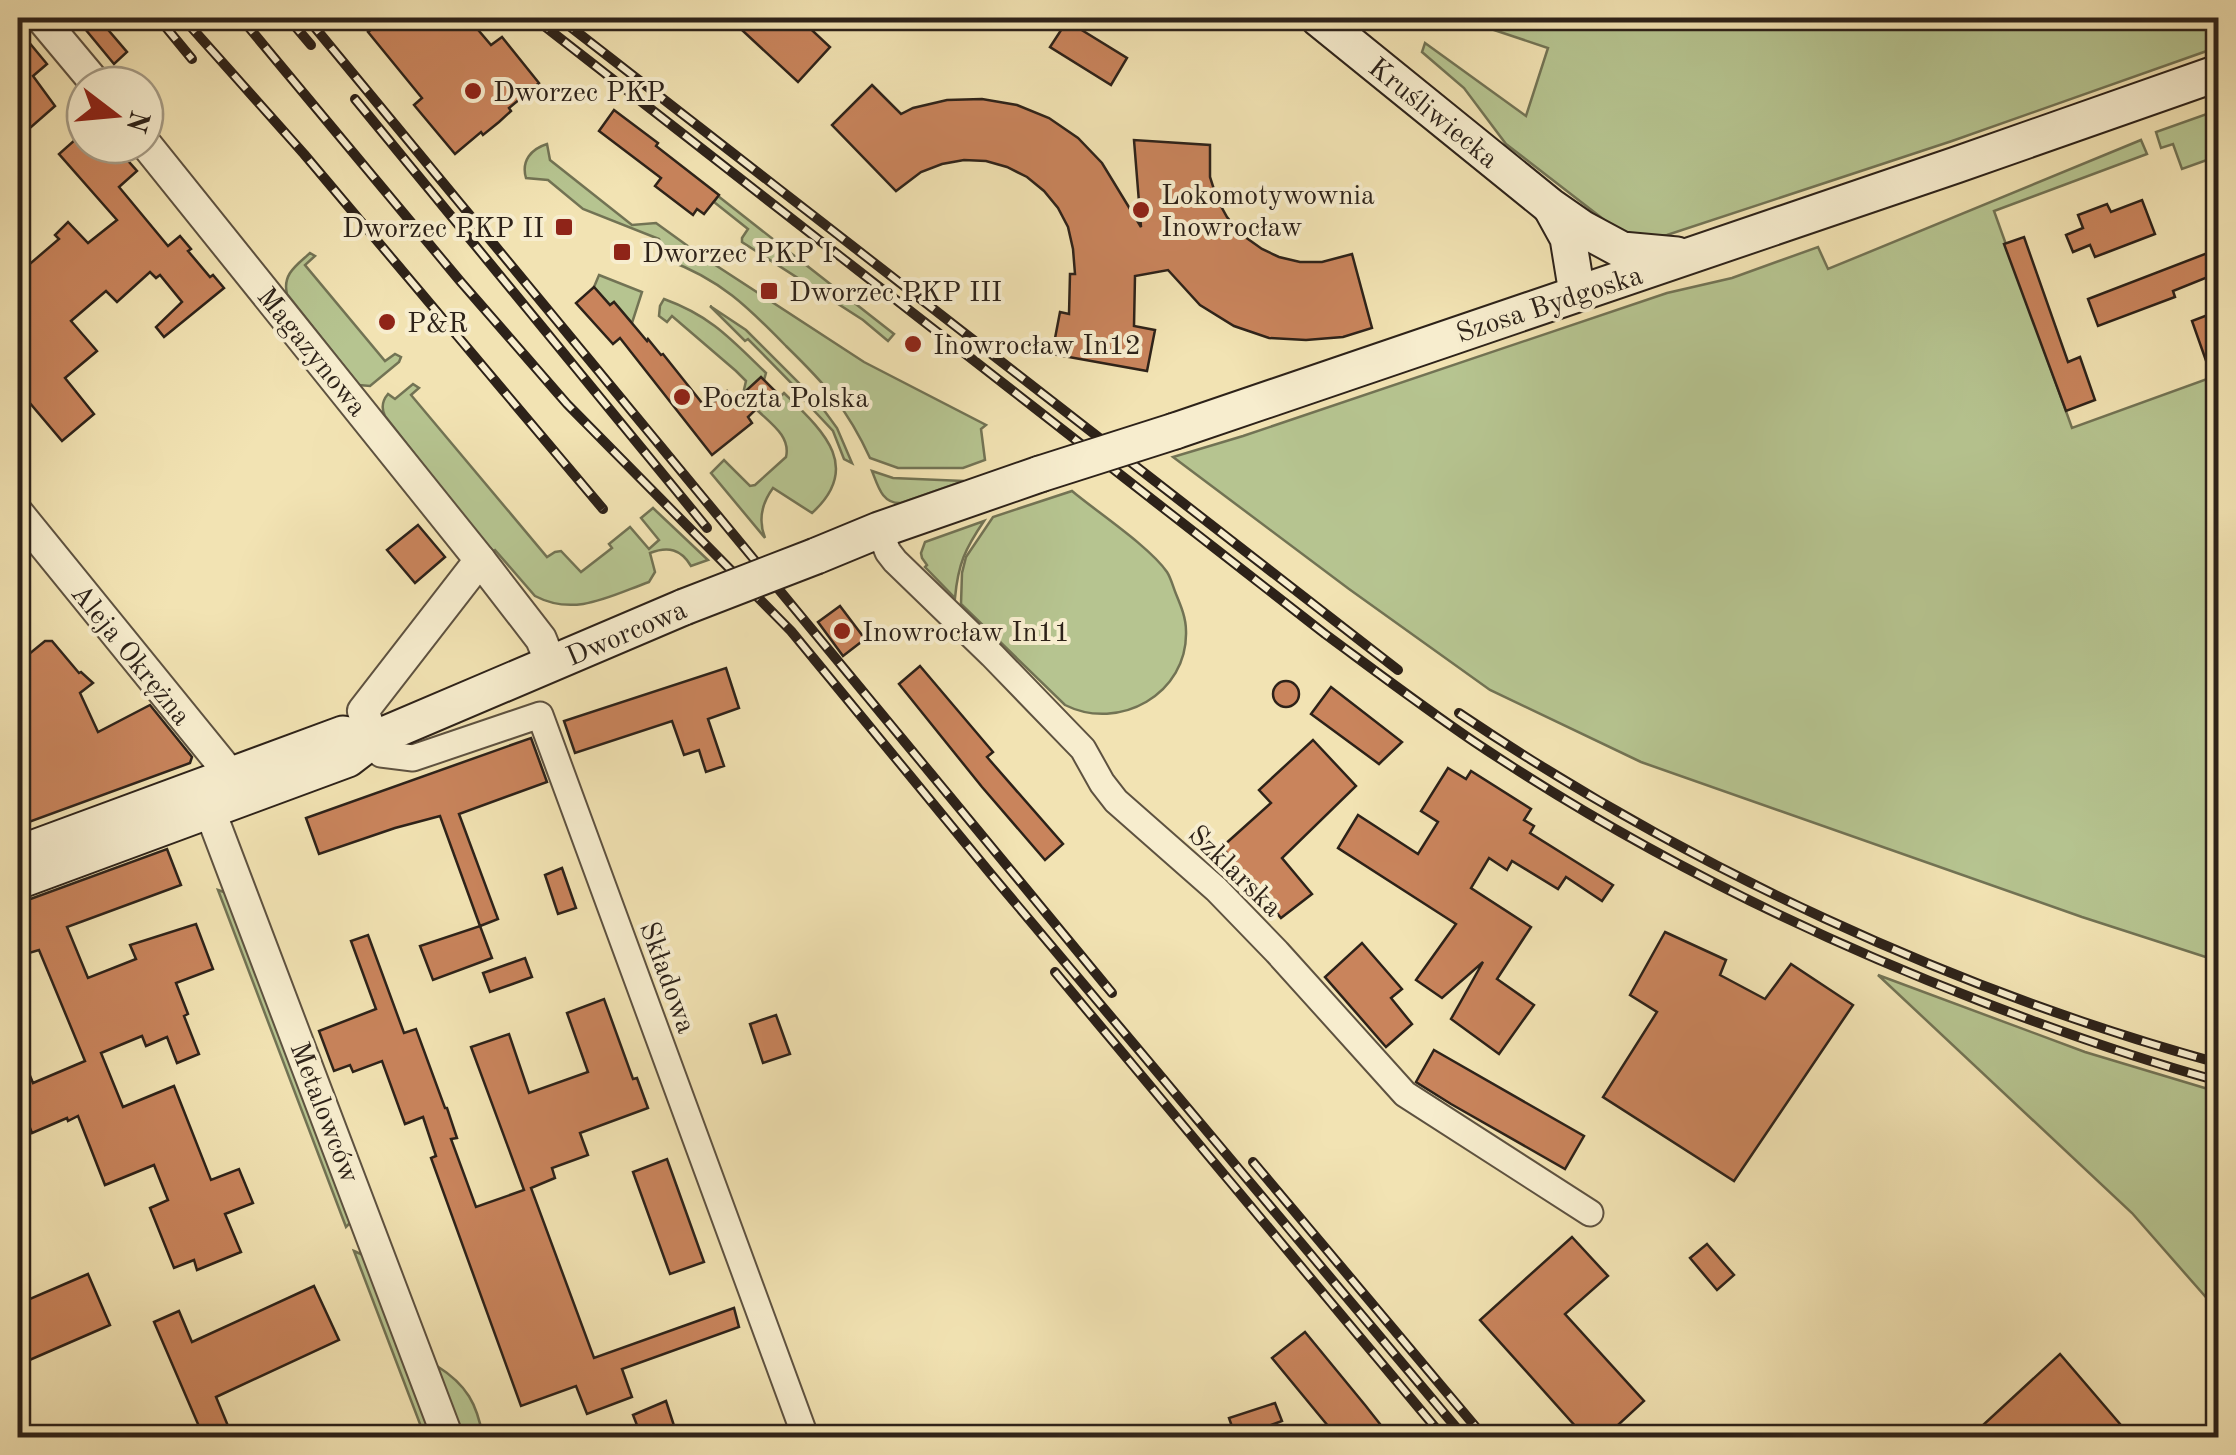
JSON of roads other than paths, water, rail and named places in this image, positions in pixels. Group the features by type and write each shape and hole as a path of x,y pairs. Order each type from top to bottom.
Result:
{"main road":[{"name":"Kruśliwiecka","path":"1318,18 1583,229 1622,250 1688,256"},
{"name":"Szosa Bydgoska","path":"880,530 2218,73"},
{"name":"Kruśliwiecka","path":"1550,206 1568,238 1577,293"},
{"name":"Dworcowa","path":"18,881 219,794 343,734 374,738 684,606 880,530"},
{"name":"Dworcowa","path":"18,854 219,794"}],"street":[{"path":"41,18 80,65"},
{"name":"Magazynowa","path":"163,165 480,560 541,640 551,664"},
{"name":"Aleja Okrężna","path":"18,513 220,762 219,794"},
{"name":"Szklarska","path":"880,530 894,561 1083,749 1116,801 1216,889 1405,1094 1590,1213"},
{"path":"374,738 363,711 480,560"},
{"name":"Składowa","path":"374,738 381,754 413,758 540,715 804,1432"},
{"name":"Metalowców","path":"219,794 448,1438"}],"railway":[{"path":"183,18 304,154 603,509"},
{"path":"241,18 567,404 791,631 1465,1438"},
{"path":"288,18 311,45"},
{"path":"307,18 1112,993"},
{"path":"534,18 1325,634 1533,780 1656,852 1848,947 2039,1023 2218,1081"},
{"path":"559,18 1398,670"},
{"path":"164,25 192,59"},
{"path":"355,99 707,528"},
{"path":"1459,713 1636,822 1825,918 2020,999 2218,1063"},
{"path":"1055,972 1444,1438"},
{"path":"1253,1162 1485,1438"}],"place":[{"name":"Dworzec PKP","path":"473,91"},
{"name":"Lokomotywownia Inowrocław","path":"1141,210"},
{"name":"Dworzec PKP II","path":"564,227"},
{"name":"Dworzec PKP I","path":"622,252"},
{"name":"Dworzec PKP III","path":"769,291"},
{"name":"P&R","path":"387,322"},
{"name":"Inowrocław In12","path":"913,344"},
{"name":"Poczta Polska","path":"682,397"},
{"name":"Inowrocław In11","path":"842,631"}]}
